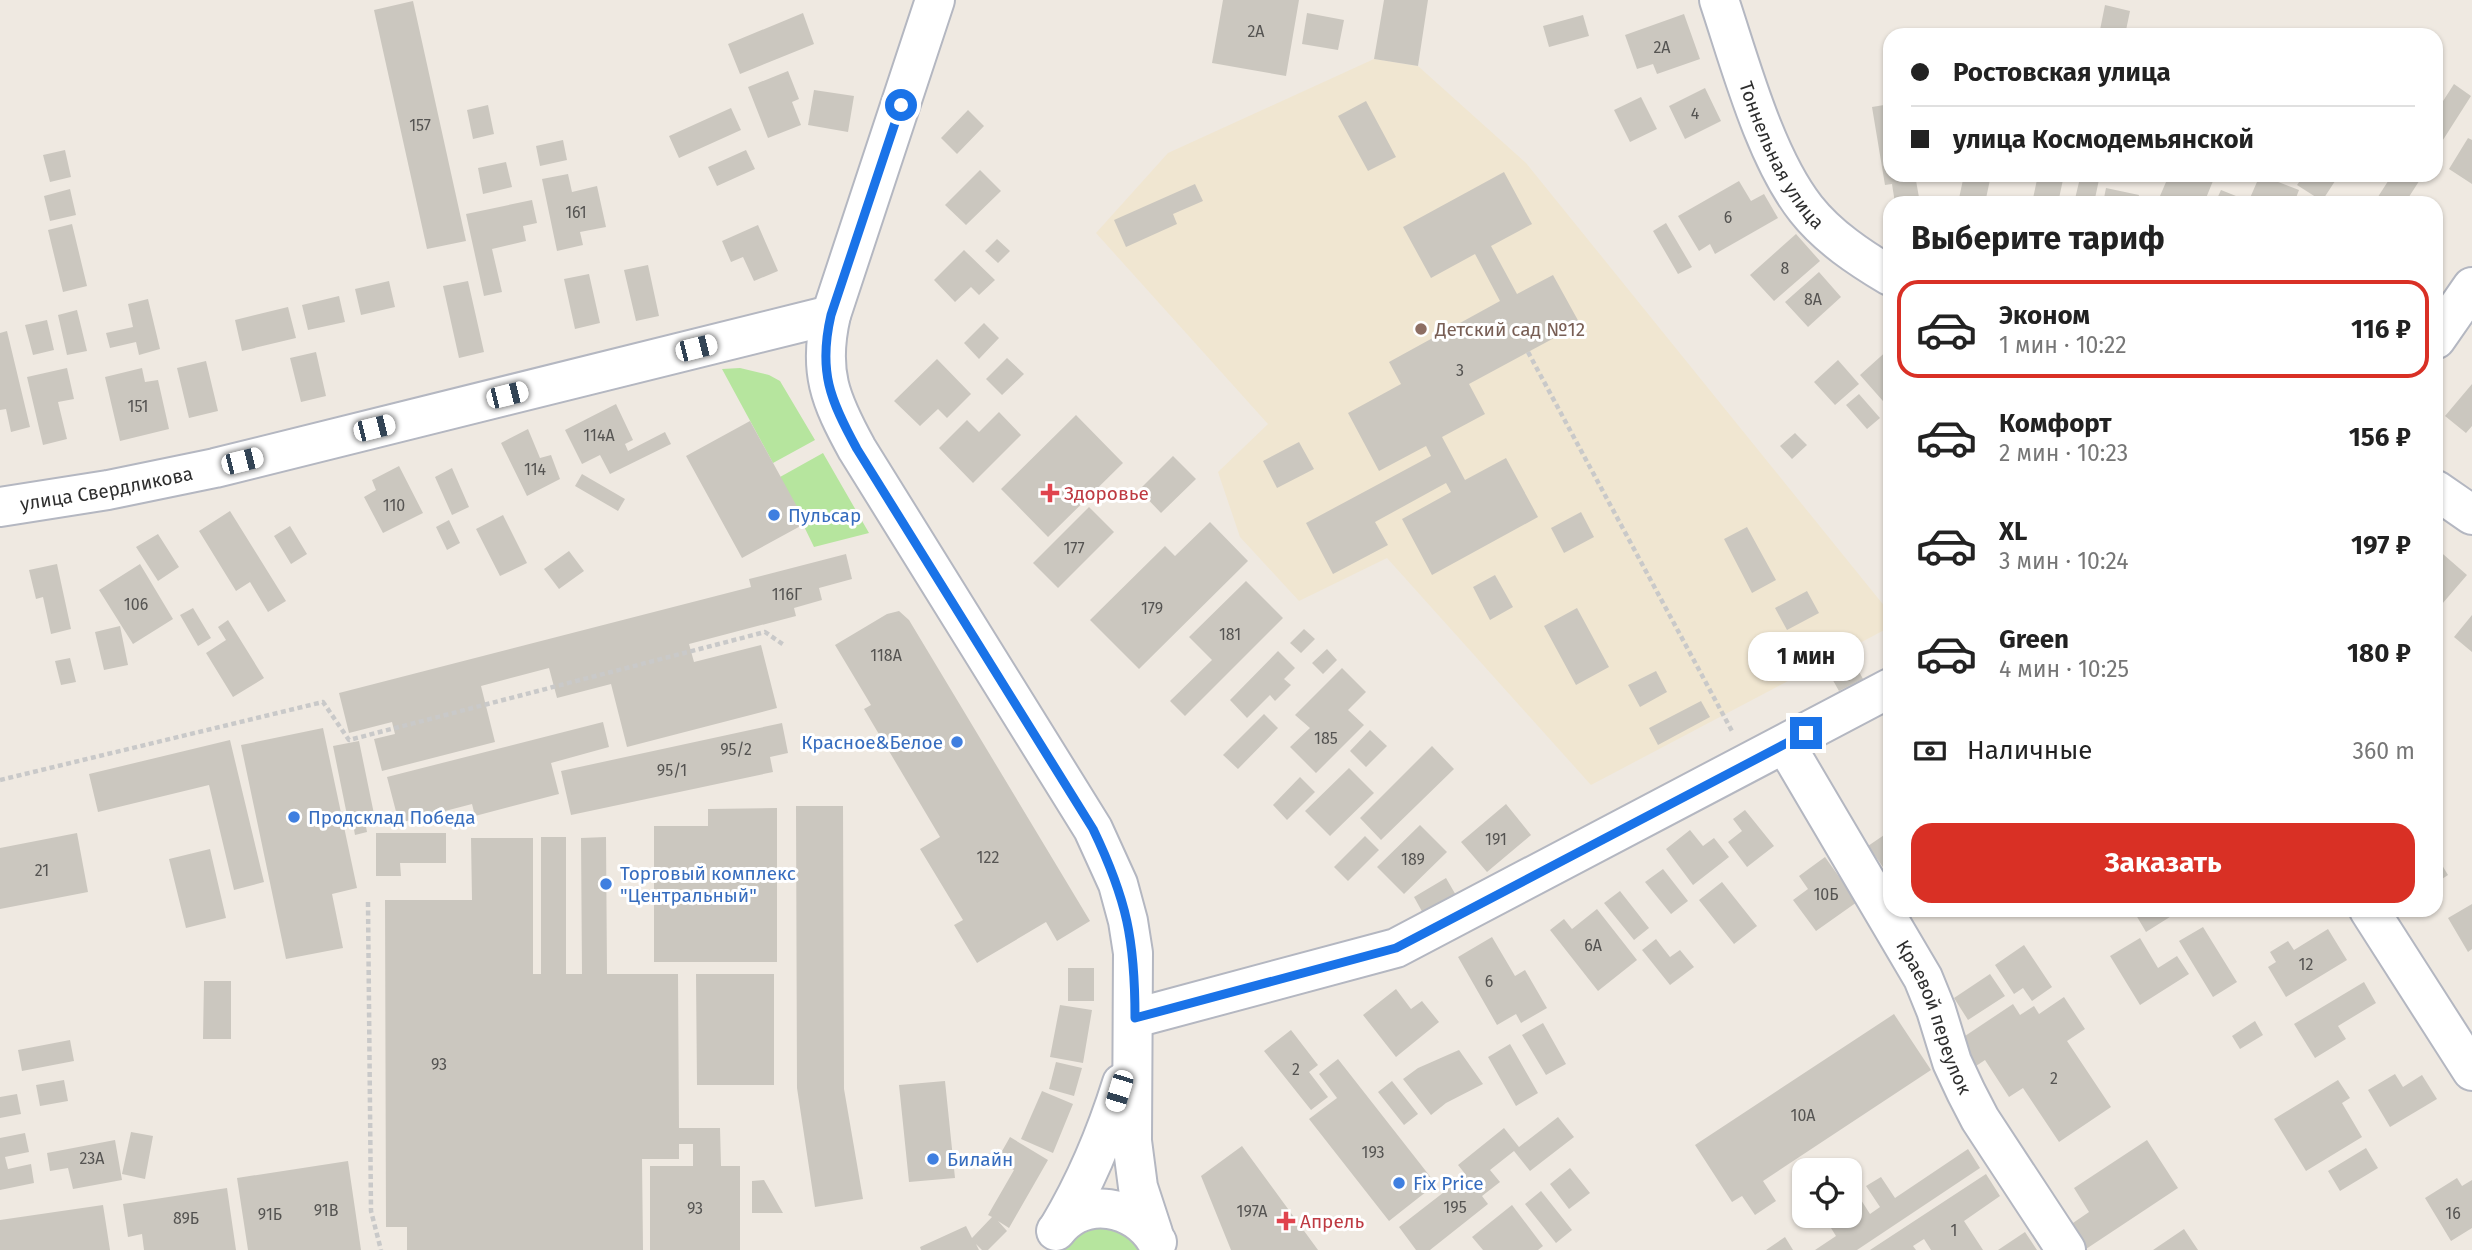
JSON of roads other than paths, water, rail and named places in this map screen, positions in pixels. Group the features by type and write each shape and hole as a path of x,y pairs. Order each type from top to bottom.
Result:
{"street":[{"path":"936,0 831,315 824,343 824,364 832,397 842,422 1093,829 1118,884 1133,953 1132,1142 1138,1188 1157,1242"},
{"name":"Тоннельная улица","path":"1718,0 1773,152 1793,190 1822,226 1883,271"},
{"path":"2443,329 2472,287"},
{"name":"улица Свердликова","path":"0,507 108,490 203,470 831,315"},
{"path":"2443,495 2472,515"},
{"path":"1133,1035 1396,948 1883,692"},
{"name":"Краевой переулок","path":"1785,744 1883,910"},
{"name":"Краевой переулок","path":"1887,917 1923,978 1952,1062 1970,1100 2066,1250"},
{"path":"2374,917 2472,1071"},
{"path":"1048,1241 1076,1199 1097,1153 1113,1111 1133,1035"},
{"path":"1048,1241 1068,1220 1089,1210 1113,1209 1136,1217 1157,1242"}],"place":[{"name":"Детский сад №12","path":"1421,329"},
{"name":"Здоровье","path":"1050,493"},
{"name":"Пульсар","path":"774,515"},
{"name":"Красное&Белое","path":"957,742"},
{"name":"Продсклад Победа","path":"294,817"},
{"name":"Торговый комплекс \"Центральный\"","path":"606,884"},
{"name":"Билайн","path":"933,1159"},
{"name":"Fix Price","path":"1399,1183"},
{"name":"Апрель","path":"1286,1221"}]}
